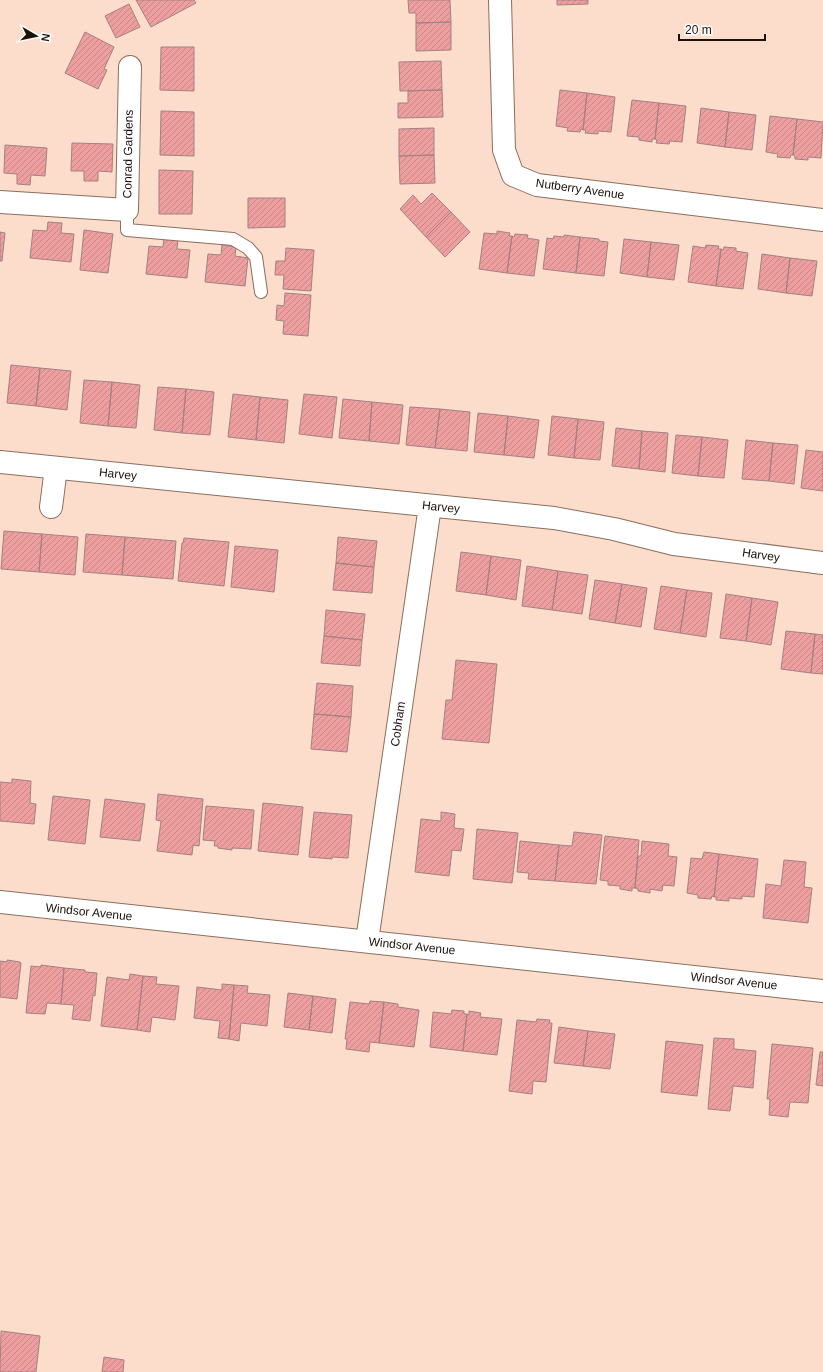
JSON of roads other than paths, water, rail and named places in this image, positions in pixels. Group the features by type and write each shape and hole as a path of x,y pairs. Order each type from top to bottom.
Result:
{"street":[{"name":"Nutberry Avenue","path":"500,0 504,150 513,174 536,185 823,220"},
{"name":"Conrad Gardens","path":"0,202 127,210 130,67"},
{"name":"Harvey","path":"0,462 554,518 614,529 674,544 823,563"},
{"path":"51,507 56,468"},
{"name":"Cobham","path":"367,941 430,506"},
{"name":"Windsor Avenue","path":"0,902 823,991"}],"lane":[{"path":"127,210 127,230 233,238 248,248 256,257 261,292"}]}
